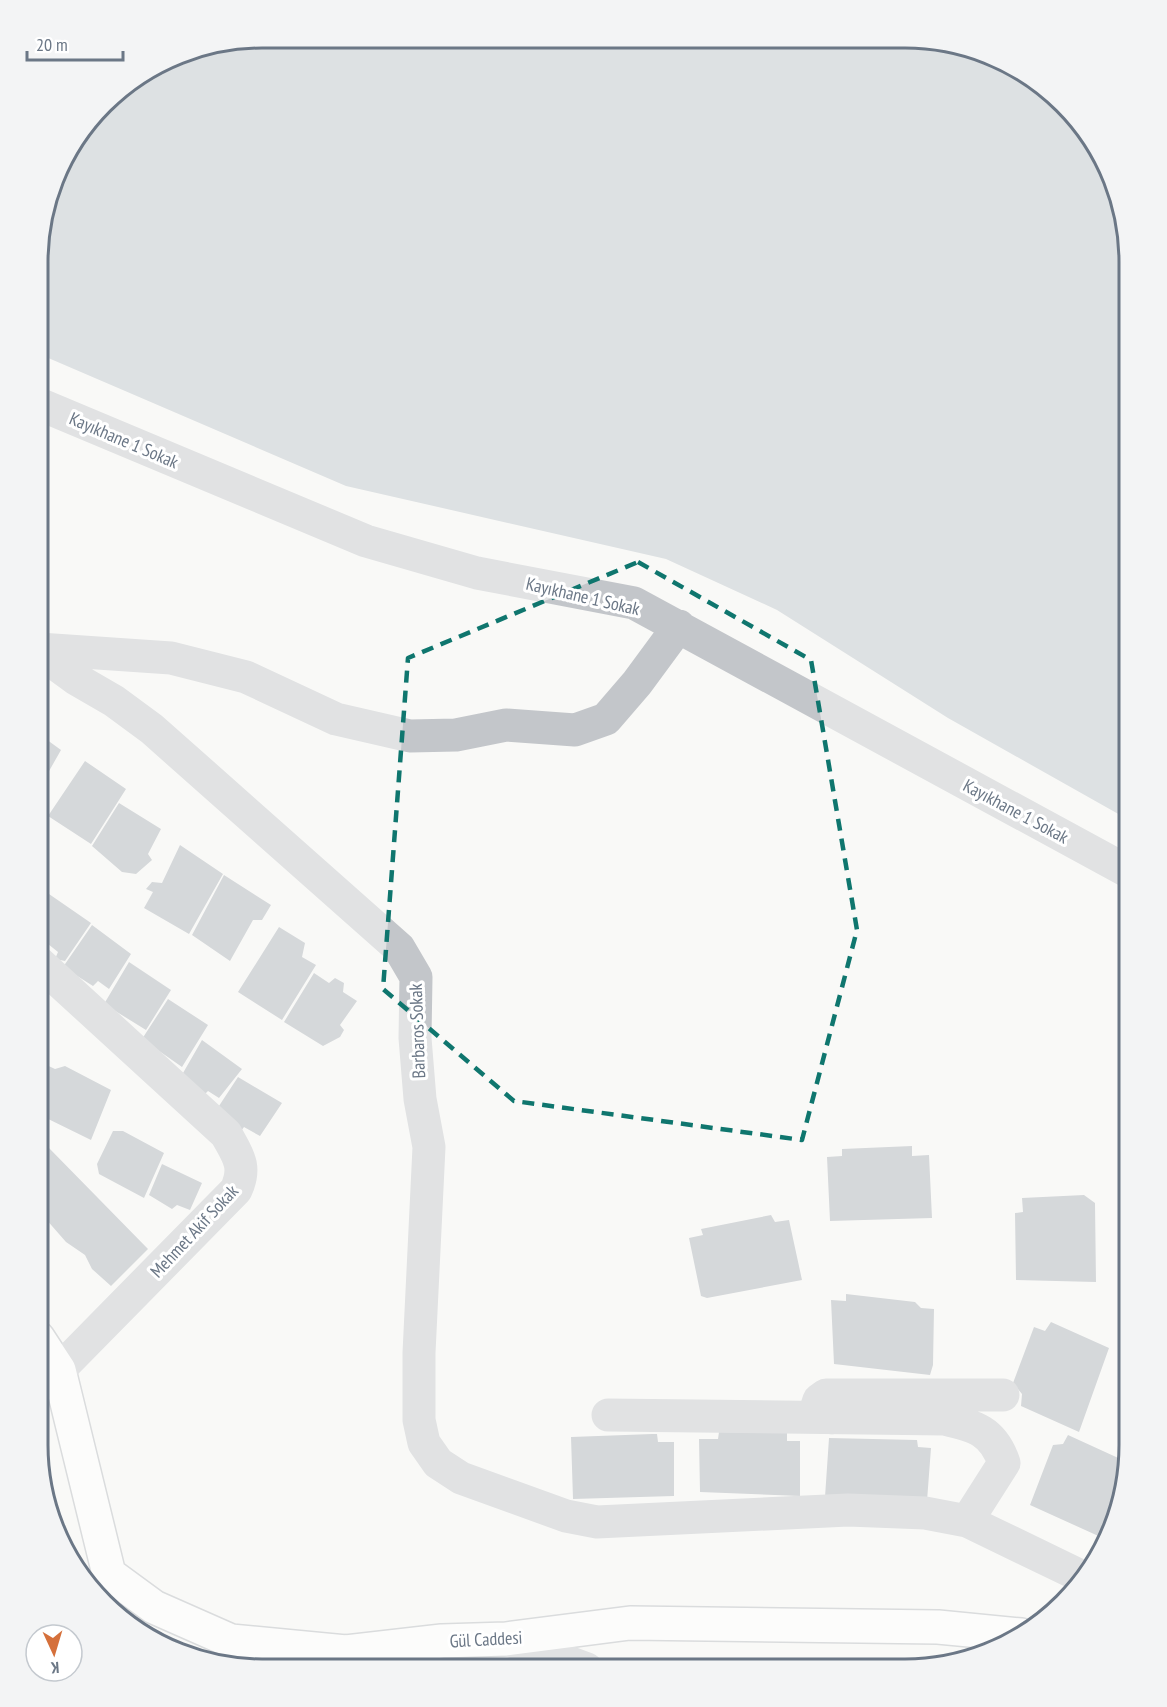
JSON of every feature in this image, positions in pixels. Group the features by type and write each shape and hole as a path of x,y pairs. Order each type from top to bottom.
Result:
{"main road":[{"name":"Gül Caddesi","path":"48,1353 59,1370 103,1581 154,1607 231,1641 346,1652 442,1641 506,1639 630,1623 938,1627 1006,1634"}],"street":[{"name":"Kayıkhane 1 Sokak","path":"48,408 366,541 477,573 634,603 1119,867"},
{"path":"48,651 171,658 246,677 336,719 410,736 456,735 506,725 575,730 606,718 637,683 679,626"},
{"name":"Barbaros Sokak","path":"48,658 76,679 114,700 152,729 338,891 399,948 416,976 416,1048 420,1099 429,1147 419,1353 419,1420 424,1443 438,1463 461,1478 566,1516 597,1522 848,1510 925,1513 967,1521 1071,1580"},
{"name":"Mehmet Akif Sokak","path":"48,971 226,1134 239,1158 242,1177 236,1190 59,1370"},
{"path":"831,1418 819,1411 817,1406 819,1400 825,1395 1003,1395"},
{"path":"608,1415 944,1419 973,1426 989,1436 999,1449 1004,1463 967,1521"},
{"path":"506,1639 560,1659"}],"highlighted area":[{"path":"638,562 811,660 857,930 802,1140 514,1101 383,989 408,658"}],"shaded area":[{"path":"248,48 919,48 960,55 987,64 1024,84 1066,121 1083,143 1097,167 1108,193 1115,220 1119,248 1119,814 948,718 777,610 666,559 346,486 48,358 48,248 59,193 70,167 92,132 121,101 143,84 193,59"}],"building":[{"path":"48,741 61,750 48,773"},
{"path":"85,761 126,789 91,844 48,816"},
{"path":"119,803 161,829 148,854 152,860 136,874 122,872 92,846"},
{"path":"180,845 223,874 189,934 144,908 153,892 146,889 152,882 162,883"},
{"path":"224,875 271,905 262,920 253,920 230,961 192,935"},
{"path":"49,894 91,923 65,961 55,959 58,952 48,944"},
{"path":"92,925 131,954 109,989 98,981 93,986 63,967"},
{"path":"279,927 305,943 302,957 316,965 282,1020 238,992"},
{"path":"129,962 171,990 146,1030 104,1004"},
{"path":"314,973 329,983 335,978 344,983 343,992 357,1001 340,1025 344,1030 340,1037 323,1046 284,1022"},
{"path":"168,999 208,1025 182,1067 142,1039"},
{"path":"202,1040 242,1069 219,1098 208,1091 204,1095 183,1073"},
{"path":"48,1066 55,1069 65,1066 111,1090 91,1140 48,1119"},
{"path":"238,1077 282,1103 260,1136 244,1127 241,1131 217,1109"},
{"path":"113,1131 123,1131 164,1153 144,1198 99,1174 97,1164"},
{"path":"912,1146 912,1156 929,1155 932,1218 830,1221 827,1157 842,1156 842,1149"},
{"path":"48,1147 148,1249 111,1286 92,1269 85,1255 66,1242 48,1221"},
{"path":"162,1164 202,1183 190,1210 177,1205 172,1209 149,1195"},
{"path":"1084,1195 1095,1203 1096,1282 1016,1280 1015,1213 1023,1212 1022,1198"},
{"path":"771,1215 775,1222 789,1220 802,1280 707,1298 701,1296 689,1238 703,1235 701,1229"},
{"path":"846,1294 915,1302 921,1308 934,1309 933,1365 930,1375 834,1364 831,1300 846,1301"},
{"path":"1051,1322 1109,1348 1079,1432 1021,1406 1022,1394 1013,1383 1034,1327 1045,1331"},
{"path":"719,1432 787,1433 787,1441 800,1441 800,1496 700,1492 699,1439 718,1439"},
{"path":"657,1434 658,1442 674,1442 674,1496 573,1499 571,1437"},
{"path":"1068,1435 1119,1458 1112,1500 1099,1536 1030,1505 1053,1445 1063,1444"},
{"path":"829,1438 917,1440 918,1447 931,1448 927,1501 825,1497"}]}
